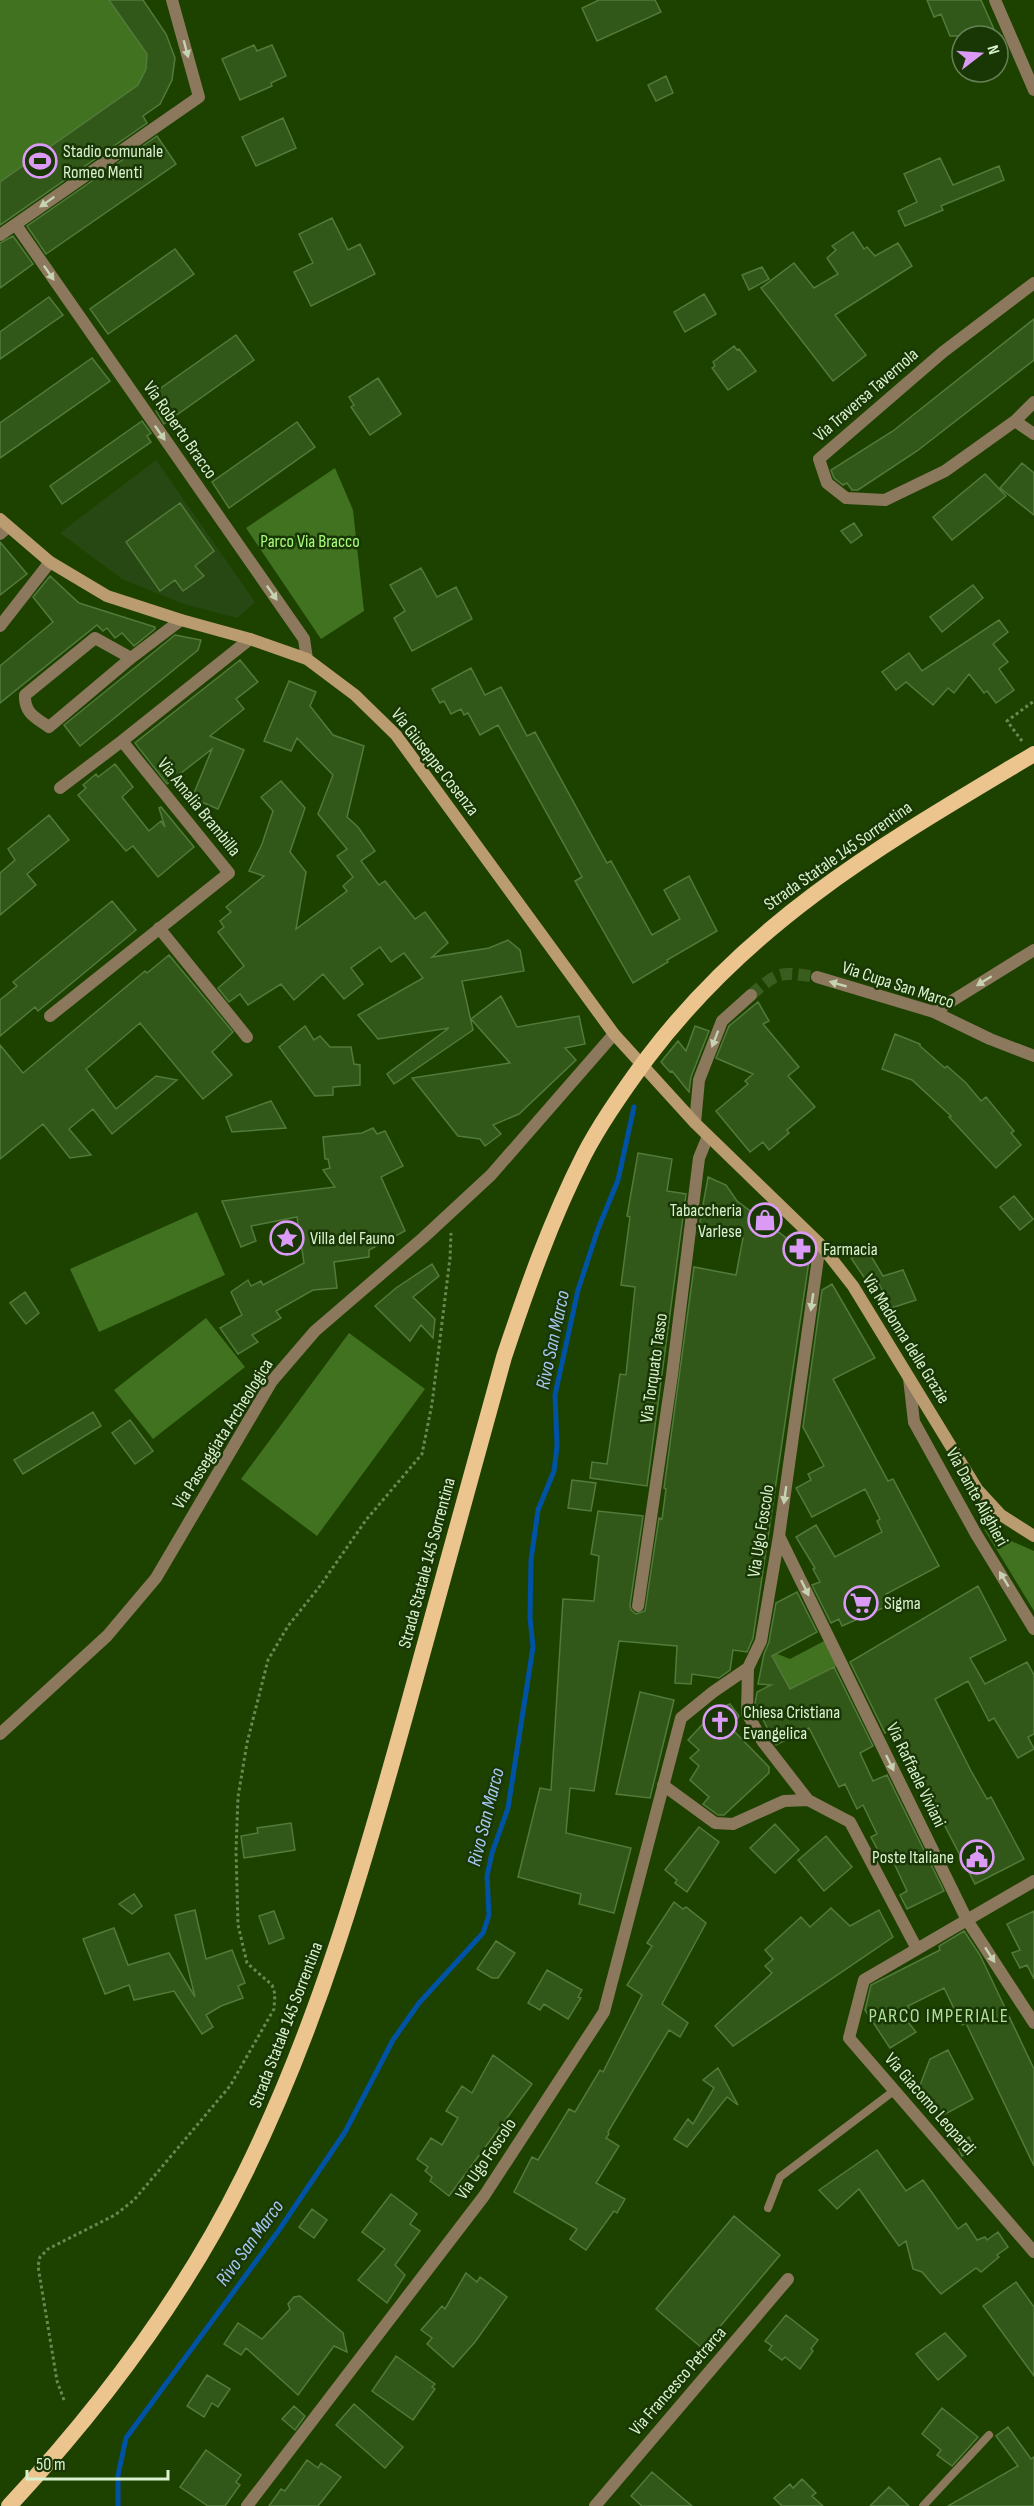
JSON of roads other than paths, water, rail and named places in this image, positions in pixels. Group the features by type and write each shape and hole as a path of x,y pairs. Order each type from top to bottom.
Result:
{"highway":[{"name":"Strada Statale 145 Sorrentina","path":"9,2506 95,2410 149,2335 204,2248 243,2177 278,2103 313,2015 365,1858 507,1347 531,1276 585,1154 623,1090 672,1026 724,969 778,921 873,852 1031,751"}],"main road":[{"name":"Via Giuseppe Cosenza","path":"3,527 50,562 107,596 180,620 250,639 307,659 355,695 396,735 614,1034"},
{"name":"Via Madonna delle Grazie","path":"614,1034 695,1123 820,1244 853,1286 977,1490 1001,1515 1034,1536"}],"street":[{"path":"0,236 199,97 172,0"},
{"path":"995,0 1034,90"},
{"name":"Via Roberto Bracco","path":"16,225 304,639 307,659"},
{"name":"Via Traversa Tavernola","path":"1034,283 943,352 819,459 827,483 846,498 885,500 945,471 1015,421 1034,402"},
{"path":"1015,421 1034,434"},
{"path":"0,626 50,562"},
{"path":"131,658 95,638 26,695 25,705 32,716 49,726 180,620"},
{"path":"60,788 123,741 250,639"},
{"name":"Via Amalia Brambilla","path":"50,1016 229,873 123,741"},
{"path":"159,928 247,1037"},
{"path":"934,1012 1034,950"},
{"name":"Via Cupa San Marco","path":"817,977 934,1012 990,1039 1034,1056"},
{"path":"695,1123 699,1080 722,1022 751,995"},
{"name":"Via Passeggiata Archeologica","path":"0,1734 107,1636 156,1578 272,1381 315,1331 451,1213 491,1174 614,1034"},
{"name":"Via Torquato Tasso","path":"638,1606 672,1375 699,1158 708,1136"},
{"name":"Via Ugo Foscolo","path":"247,2506 484,2196 604,2012 681,1718 748,1668 761,1641 779,1536 820,1244"},
{"name":"Via Dante Alighieri","path":"909,1376 914,1422 976,1534 1034,1629"},
{"name":"Via Raffaele Viviani","path":"779,1536 967,1920 1034,2023"},
{"path":"748,1668 747,1713 763,1742 808,1800 850,1822 917,1948"},
{"path":"663,1785 715,1823 733,1824 784,1801 808,1800"},
{"name":"Via Giacomo Leopardi","path":"1034,1881 864,1980 849,2038 1034,2252"},
{"name":"Via Francesco Petrarca","path":"595,2506 788,2279"}],"lane":[{"path":"768,2208 780,2177 895,2090"},
{"path":"923,2506 989,2435"}],"waterway":[{"name":"Rivo San Marco","path":"118,2506 118,2475 126,2438 279,2230 345,2132 393,2040 419,2003 483,1933 489,1915 487,1876 492,1853 508,1808 533,1647 530,1618 531,1560 538,1510 554,1471 557,1446 555,1395 578,1290 598,1229 618,1180 634,1107"}],"tunnel":[{"path":"751,995 768,981 781,975 817,977"}],"place":[{"name":"Stadio comunale Romeo Menti","path":"40,161"},
{"name":"Tabaccheria Varlese","path":"765,1220"},
{"name":"Villa del Fauno","path":"287,1238"},
{"name":"Farmacia","path":"800,1249"},
{"name":"Sigma","path":"861,1603"},
{"name":"Chiesa Cristiana Evangelica","path":"720,1722"},
{"name":"Poste Italiane","path":"977,1857"}],"district":[{"name":"PARCO IMPERIALE","path":"939,2016"}],"park label":[{"name":"Parco Via Bracco","path":"310,541"}]}
